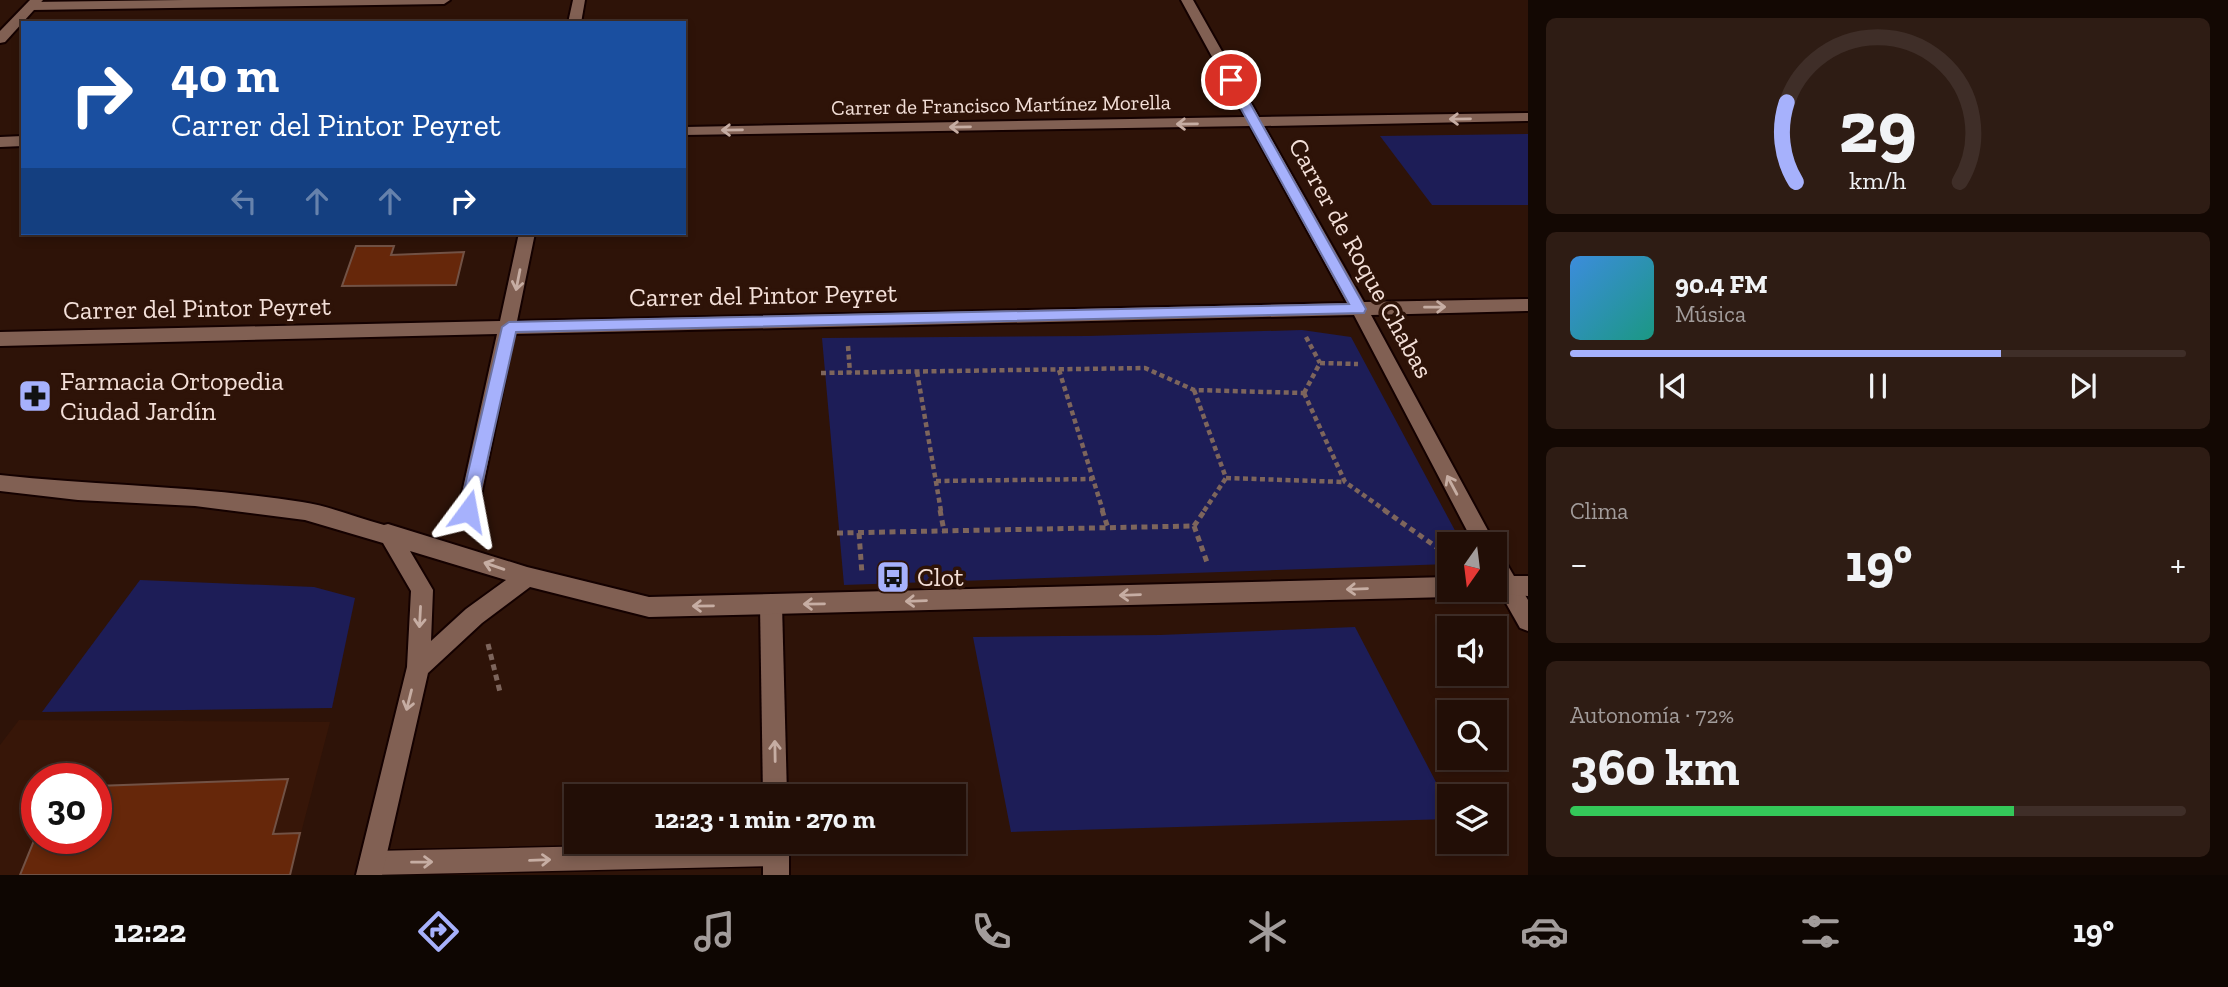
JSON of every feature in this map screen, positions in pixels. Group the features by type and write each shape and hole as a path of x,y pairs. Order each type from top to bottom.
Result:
{"street":[{"path":"0,39 34,3 444,0"},
{"path":"574,21 579,0"},
{"name":"Carrer de Roque Chabas","path":"1187,0 1359,309 1479,532"},
{"name":"Carrer de Francisco Martínez Morella","path":"686,131 1528,117"},
{"path":"0,142 21,141"},
{"path":"468,511 527,235"},
{"name":"Carrer del Pintor Peyret","path":"0,338 1528,305"},
{"path":"0,483 305,511 388,533 527,577 649,607 1437,587"},
{"path":"370,869 418,667 422,590 388,533"},
{"path":"418,667 474,616 527,577"},
{"path":"1510,586 1528,621"},
{"path":"771,605 775,784"}],"lane":[{"path":"370,869 776,857"}],"path":[{"path":"1302,330 1320,363"},
{"path":"847,336 850,373"},
{"path":"1320,363 1367,365"},
{"path":"1304,393 1320,363"},
{"path":"821,373 1145,368 1194,390 1304,393"},
{"path":"1059,370 1108,528"},
{"path":"918,372 944,531"},
{"path":"1194,390 1226,478"},
{"path":"1304,393 1345,482 1437,547"},
{"path":"1226,478 1345,482"},
{"path":"1194,526 1226,478"},
{"path":"936,481 1093,479"},
{"path":"837,533 1194,526"},
{"path":"1194,526 1212,575"},
{"path":"859,533 863,587"},
{"path":"488,645 500,692"}],"shaded area":[{"path":"1528,134 1528,205 1432,205 1380,136"},
{"path":"1302,330 1351,337 1456,532 1437,532 1437,564 844,585 822,338 1088,336"},
{"path":"140,580 314,587 355,598 332,708 42,712"},
{"path":"1355,627 1437,784 1437,819 1011,832 973,637 1160,635"},
{"path":"19,720 330,722 290,875 0,875 0,745"}],"building":[{"path":"356,246 394,246 391,255 464,252 456,285 342,286"},
{"path":"288,779 273,834 300,833 290,875 20,875 29,854 112,854 112,785"}],"place":[{"name":"Farmacia Ortopedia Ciudad Jardín","path":"35,396"},
{"name":"Clot","path":"893,577"}],"route":[{"path":"468,511 509,327 1359,309 1231,80"}]}
